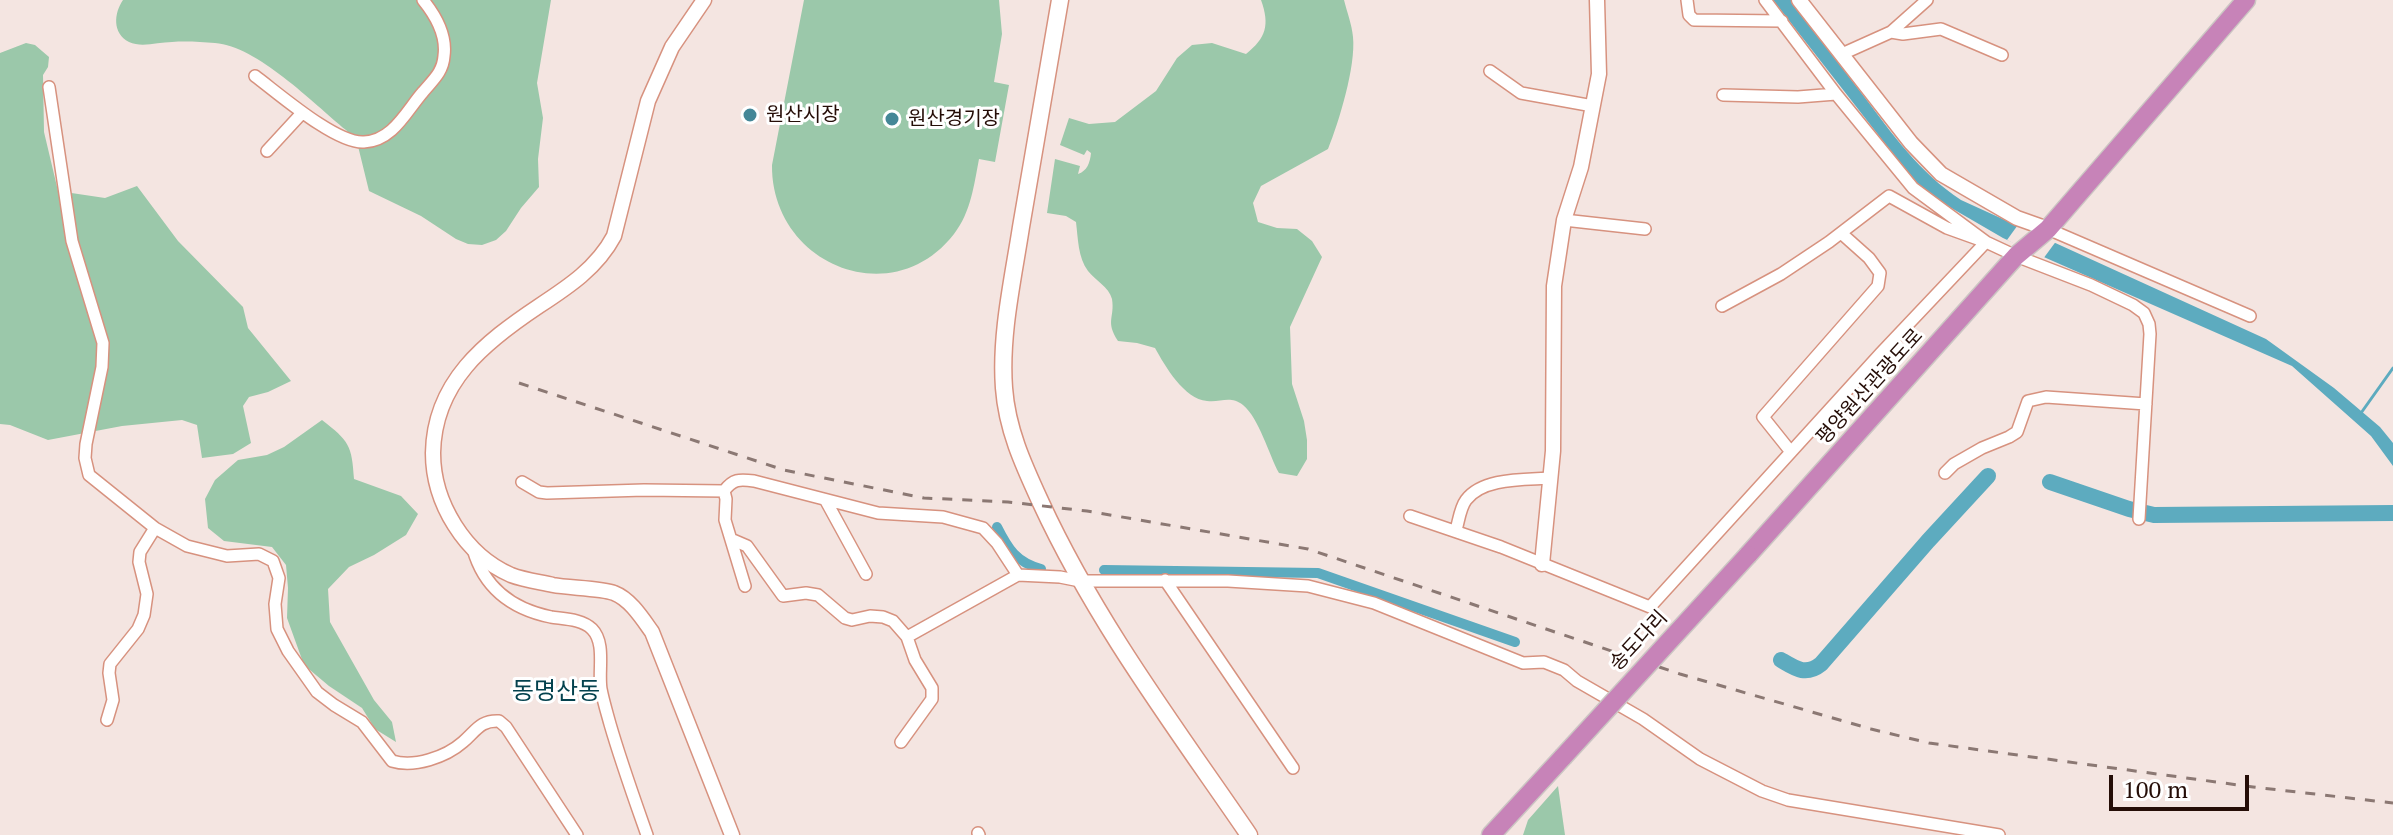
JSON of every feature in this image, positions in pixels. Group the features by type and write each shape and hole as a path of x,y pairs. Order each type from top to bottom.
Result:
{"highway":[{"path":"2046,231 2246,0"},
{"name":"평양원산관광도로","path":"1748,555 2021,253 2046,231"},
{"name":"송도다리","path":"1517,808 1748,555"},
{"path":"1491,835 1517,808"},
{"path":"1508,835 1517,808"}],"main road":[{"path":"1060,0 1009,303 1004,356 1007,411 1016,446 1080,581 1109,630 1249,835"}],"street":[{"path":"255,76 302,113 339,134 361,142 376,139 392,130 441,70 445,46 440,25 423,0"},
{"path":"647,835 622,768 601,689 598,639 593,629 583,623 529,611 502,597 492,587 480,569 472,548 449,515 434,470 435,434 449,391 475,355 506,328 581,277 604,254 614,236 648,101 672,47 704,0"},
{"path":"1542,564 1551,478 1554,286 1564,220 1581,167 1599,74 1597,0"},
{"path":"1687,0 1689,15 1694,20 1782,21"},
{"path":"1765,0 1913,188 1986,242"},
{"path":"1799,0 1911,143 1941,174 2017,218 2250,316"},
{"path":"1842,54 1891,32 1927,0"},
{"path":"1891,32 1903,34 1941,29 2002,55"},
{"path":"1490,71 1521,93 1593,106"},
{"path":"49,87 72,241 104,352 86,444 89,475 155,528 187,546 227,556 259,554 273,561 279,578 275,604 277,629 288,651 317,692 362,722 392,761 408,764 428,760 459,745 483,722 499,721 577,835"},
{"path":"1723,95 1785,97 1836,94"},
{"path":"267,151 302,113"},
{"path":"1722,306 1781,274 1889,196 1947,228 2021,253 2133,305 2144,313 2150,334 2139,512"},
{"path":"1564,220 1645,229"},
{"path":"1791,452 1763,417 1878,286 1880,273 1869,258 1841,233"},
{"path":"1410,516 1456,530 1650,607 1986,242"},
{"path":"1945,473 1954,464 1982,448 2017,432 2028,401 2046,397 2146,404"},
{"path":"1456,530 1469,496 1484,487 1551,478"},
{"path":"724,491 731,482 739,479 754,481 878,513 943,517 983,528 1018,575"},
{"path":"522,482 547,493 724,491"},
{"path":"724,491 725,520 745,586"},
{"path":"826,501 866,574"},
{"path":"107,720 113,700 110,664 138,629 144,615 147,594 139,562 140,552 155,528"},
{"path":"733,540 747,546 783,596 818,595 845,618 883,617 893,621 907,637 915,660 932,688 932,699 901,742"},
{"path":"472,548 514,576 556,586 614,593 636,610 652,632 732,835"},
{"path":"907,637 1018,575 1080,581 1228,581 1308,586 1374,603 1523,663 1544,662 1564,670 1700,759 1762,791 1788,800 1999,835"},
{"path":"1165,580 1293,768"}],"green space":[{"path":"123,0 551,0 537,83 543,118 538,159 539,187 496,240 482,245 456,239 421,216 369,191 357,142 301,91 249,54 215,43 145,45 123,38 116,22"},
{"name":"원산경기장","path":"804,0 999,0 1002,34 994,82 1009,85 995,162 979,159 968,207 954,234 928,258 899,271 869,273 839,267 813,251 791,229 777,200 772,165"},
{"path":"1261,0 1344,0 1353,37 1349,78 1328,149 1261,186 1253,203 1258,222 1277,228 1297,229 1312,241 1322,257 1290,327 1292,384 1307,440 1307,459 1297,476 1279,473 1259,427 1243,405 1234,400 1199,399 1176,380 1155,348 1118,341 1111,324 1112,299 1082,260 1076,222 1066,216 1047,213 1055,159 1080,166 1078,174 1086,169 1090,160 1091,153 1087,150 1084,155 1060,145 1069,118 1089,124 1115,122 1156,91 1177,58 1192,45 1212,43 1246,54 1264,30"},
{"path":"26,43 35,45 49,57 43,75 44,132 58,191 105,198 137,186 178,241 243,307 248,328 291,381 249,397 243,406 251,443 233,454 202,458 197,425 182,420 122,426 48,440 0,424 0,53"},
{"path":"322,420 347,445 354,479 401,496 418,514 406,535 349,567 328,589 330,622 374,700 392,722 396,742 375,729 362,708 304,665 287,618 286,565 272,547 224,541 208,528 205,499 215,480 238,460 267,455 284,447"},
{"path":"1558,786 1565,835 1523,835 1528,820"}],"water":[{"path":"1773,0 1791,0 1896,138 1946,189 1961,200 2266,339 2334,388 2380,427 2393,443 2393,466 2371,436 2292,366 2003,238 1922,191"}],"pier":[{"path":"2020,222 2057,240 2043,259 2007,240"}],"waterway":[{"path":"2361,413 2393,368"},
{"path":"1781,660 1806,670 1821,664 1988,476"},
{"path":"2050,482 2154,515 2393,513"},
{"path":"997,527 1014,554 1025,563 1041,569"},
{"path":"1104,570 1318,573 1515,642"}],"railway":[{"path":"519,383 784,470 924,498 1008,502 1087,511 1308,549 1680,674 1929,743 2393,803"}],"place":[{"name":"원산시장","path":"750,115"},
{"name":"원산경기장","path":"892,119"}],"district":[{"name":"동명산동","path":"556,692"}]}
